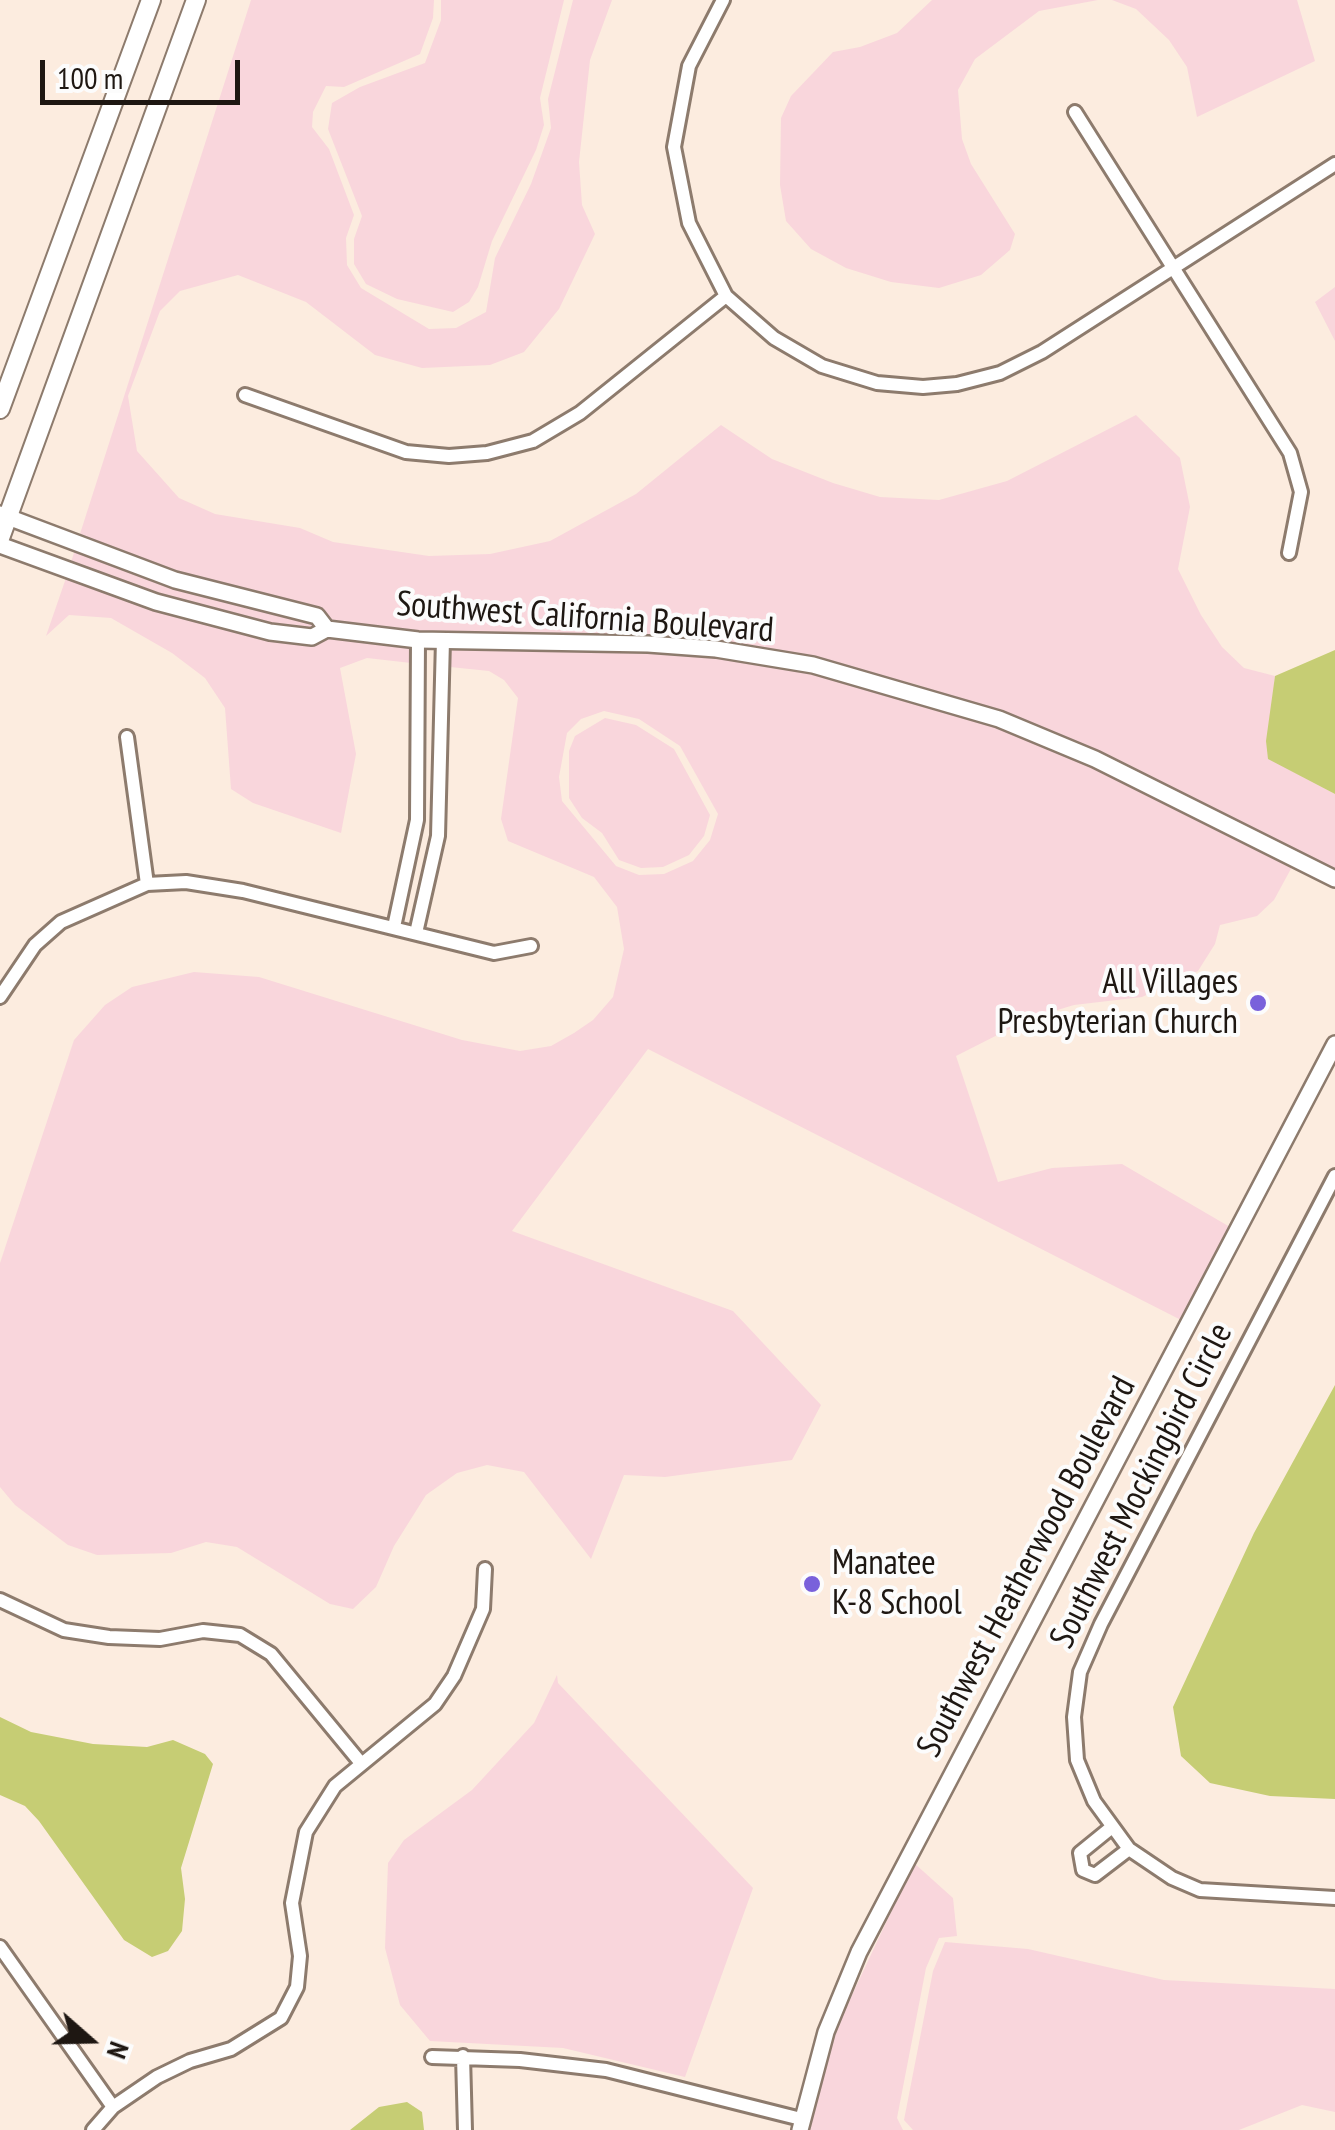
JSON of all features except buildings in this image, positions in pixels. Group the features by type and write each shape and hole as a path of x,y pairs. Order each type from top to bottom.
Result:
{"main road":[{"path":"0,409 151,0"},
{"path":"0,541 4,516 196,0"}],"street":[{"path":"723,0 688,66 674,146 689,223 726,296 774,338 822,366 877,383 923,387 1000,373 1042,352 1335,164"},
{"path":"1074,112 1296,467 1300,505 1289,553"},
{"path":"245,395 406,452 450,456 487,453 533,441 580,414 726,296"},
{"name":"Southwest California Boulevard","path":"4,516 175,580 317,616 327,629"},
{"name":"Southwest California Boulevard","path":"0,541 156,602 312,638 327,629 418,640 716,649 813,664 917,692 1095,759 1335,879"},
{"path":"394,927 417,820 418,640"},
{"path":"416,932 438,836 443,640"},
{"path":"127,737 147,884"},
{"path":"0,998 34,945 61,922 147,884 186,882 242,891 494,953 531,946"},
{"name":"Southwest Heatherwood Boulevard","path":"801,2124 826,2032 859,1952 1335,1044"},
{"name":"Southwest Mockingbird Circle","path":"1335,1176 1080,1672 1074,1716 1077,1760 1094,1801 1129,1849 1172,1878 1200,1890 1335,1898"},
{"path":"92,2130 113,2107 157,2077 190,2061 232,2049 281,2018 296,1987 298,1971 292,1903 302,1847 335,1786 360,1762 412,1727 454,1676 483,1609 485,1569"},
{"path":"0,1600 64,1630 109,1637 160,1638 203,1632 240,1635 271,1654 360,1762"},
{"path":"1112,1827 1080,1853 1082,1870 1095,1875 1129,1849"},
{"path":"0,1947 113,2107"},
{"path":"432,2058 463,2056 606,2070 801,2124"},
{"path":"463,2056 466,2130"}],"shaded area":[{"path":"251,0 434,0 433,18 420,54 344,87 326,86 313,112 312,127 329,149 354,215 346,238 347,265 361,288 429,329 456,328 486,312 495,258 531,184 551,128 548,99 573,0 612,0 590,60 579,162 582,205 595,234 559,309 524,352 490,365 422,368 375,355 306,302 238,275 180,291 160,311 128,396 137,451 179,498 215,514 300,528 333,542 429,556 490,554 550,541 636,494 721,425 772,459 833,483 880,497 939,500 1007,481 1136,415 1180,458 1190,507 1178,569 1201,615 1222,647 1244,668 1275,676 1268,758 1335,794 1335,871 1098,753 918,685 814,658 648,637 418,633 331,623 79,537"},
{"path":"441,0 564,0 540,98 544,125 536,150 492,241 478,287 469,302 453,312 397,299 366,284 354,264 354,239 362,216 328,129 332,103 360,87 425,63 441,20"},
{"path":"932,0 1098,0 1039,11 975,59 958,90 962,139 971,164 1015,234 1010,250 981,275 939,288 891,282 846,268 811,249 786,221 780,185 781,118 791,96 833,52 897,33"},
{"path":"1112,0 1297,0 1315,61 1197,117 1187,67 1169,40 1136,9"},
{"path":"1335,287 1335,341 1315,302"},
{"path":"75,550 313,622 316,627 309,630 271,625 158,596 70,565"},
{"path":"66,578 154,609 269,639 316,644 329,637 411,646 411,663 367,658 340,668 356,754 341,833 253,803 231,789 225,708 205,678 172,653 111,618 69,615 46,636"},
{"path":"450,647 715,656 811,671 996,726 1092,766 1293,865 1274,900 1257,916 1220,925 1215,944 1198,971 1142,997 1074,1005 1031,1018 956,1056 998,1182 1052,1168 1122,1164 1230,1227 1181,1320 648,1049 512,1231 733,1311 821,1405 792,1460 665,1477 624,1475 591,1559 524,1472 487,1465 457,1473 426,1495 394,1546 376,1587 353,1609 330,1604 237,1547 206,1542 171,1553 97,1555 68,1545 15,1505 0,1487 0,1263 74,1040 105,1005 132,987 194,972 259,977 462,1040 520,1051 551,1046 574,1033 593,1020 613,997 624,949 617,907 594,877 508,841 501,819 518,698 504,680 489,671 450,667","holes":["604,711 639,719 680,746 718,814 710,840 693,861 664,874 639,875 616,866 562,801 559,777 567,733 581,719"]},
{"path":"1335,650 1335,794 1268,759 1266,741 1275,676"},
{"path":"605,718 636,725 674,749 710,815 704,836 689,855 663,867 641,868 619,860 602,833 582,818 569,798 569,751 575,736"},
{"path":"1335,1385 1335,1799 1270,1796 1210,1783 1181,1756 1173,1707 1254,1533"},
{"path":"557,1675 558,1683 753,1888 685,2077 563,2048 430,2041 400,2005 385,1948 388,1863 404,1840 472,1790 534,1723"},
{"path":"0,1717 31,1732 93,1744 147,1747 173,1740 205,1754 213,1764 181,1868 185,1899 182,1931 168,1951 152,1957 124,1940 39,1821 25,1806 0,1795"},
{"path":"914,1863 953,1898 957,1936 939,1938 926,1968 897,2118 903,2130 808,2130 837,2027"},
{"path":"945,1942 1028,1949 1164,1980 1335,1989 1335,2112 1302,2105 1239,2130 913,2130 904,2120 933,1971"},
{"path":"407,2102 422,2112 424,2130 350,2130 379,2107"}],"place":[{"name":"All Villages Presbyterian Church","path":"1258,1003"},
{"name":"Manatee K-8 School","path":"812,1584"}]}
